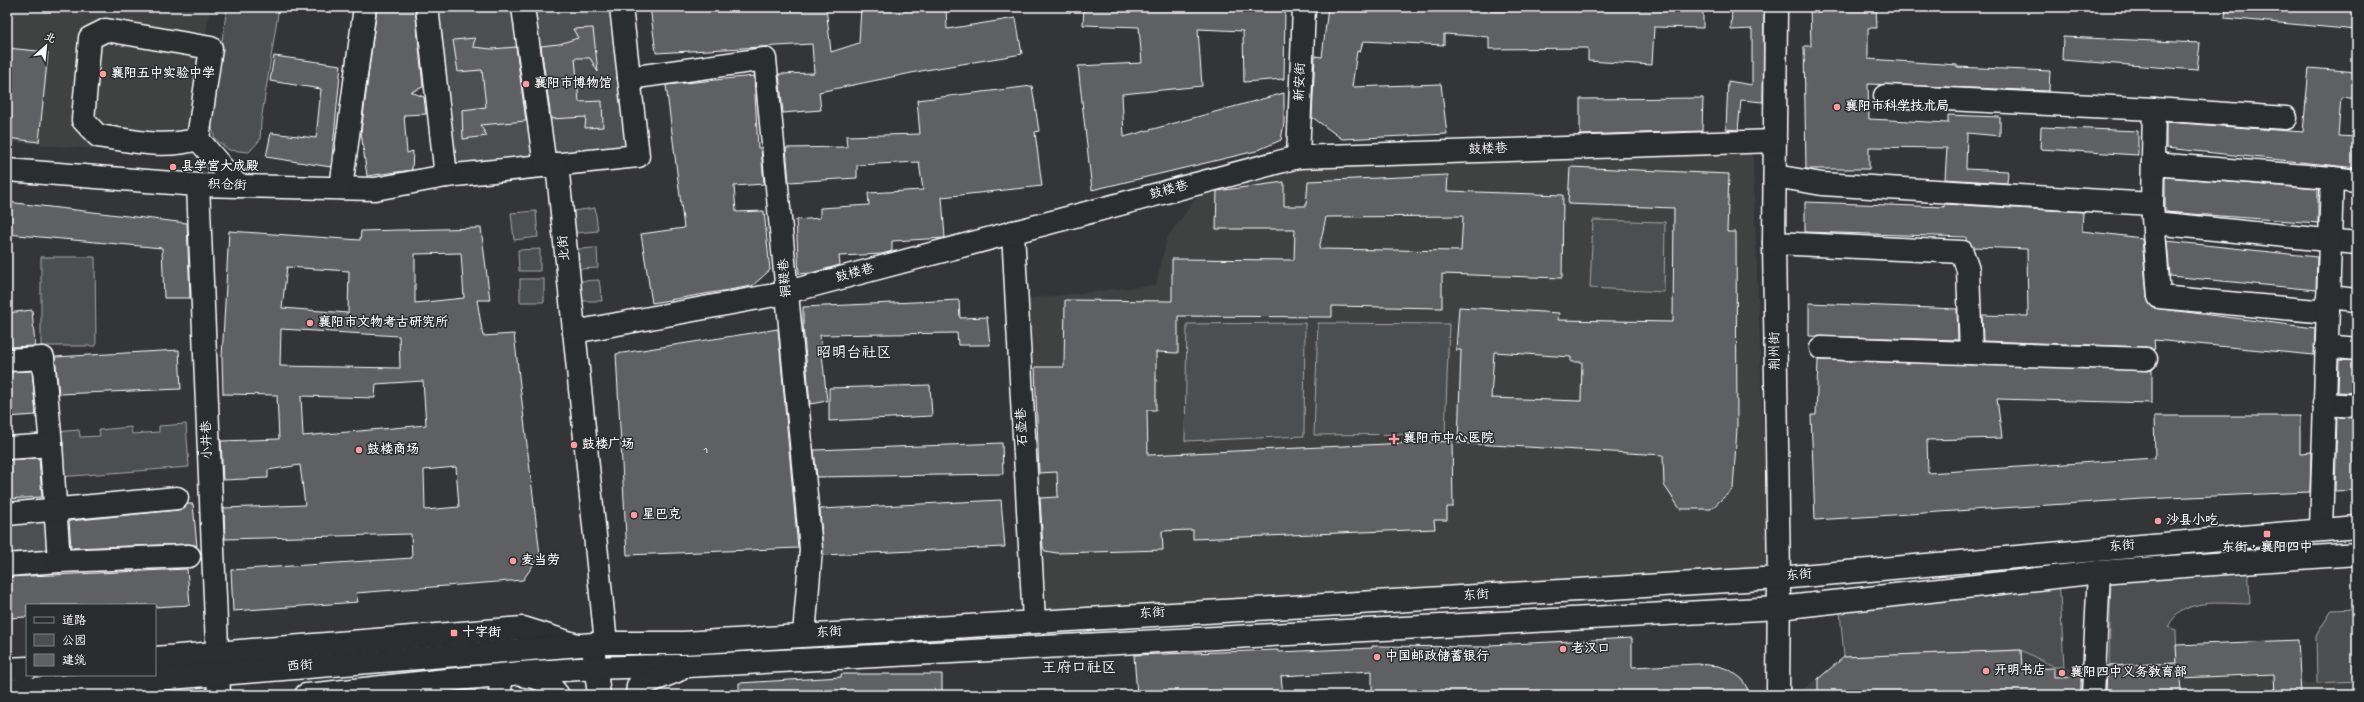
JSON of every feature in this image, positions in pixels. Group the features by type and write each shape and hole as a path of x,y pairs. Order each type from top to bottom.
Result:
{"street":[{"path":"341,188 365,7"},
{"path":"427,7 446,176"},
{"name":"北街","path":"522,7 551,165 574,332 598,644"},
{"path":"621,7 629,78"},
{"name":"新安街","path":"1298,157 1304,7"},
{"name":"荆州街","path":"1776,7 1774,243 1779,578 1778,695"},
{"path":"198,139 178,145 162,145 98,136 82,120 90,38 106,30 211,48 198,139 238,186"},
{"name":"铜鞮巷","path":"629,78 765,59 811,549 804,635"},
{"name":"积仓街","path":"7,170 198,185 375,189 446,176 638,156 629,78"},
{"path":"1885,96 2154,109 2286,118"},
{"path":"2154,109 2153,214 2159,297 2328,304 2357,300"},
{"name":"鼓楼巷","path":"574,332 788,292 1298,157 1775,141"},
{"path":"2153,164 2357,181"},
{"path":"1775,176 1822,184 2153,214 2330,241 2357,243"},
{"path":"2321,529 2332,178"},
{"name":"小井巷","path":"198,185 217,674"},
{"name":"石壶巷","path":"1013,232 1034,621"},
{"path":"1774,243 1962,252 1968,270 1971,353"},
{"path":"2326,346 2357,349"},
{"path":"1821,348 2146,359"},
{"path":"7,360 43,358 59,561"},
{"path":"2324,404 2357,406"},
{"path":"7,448 51,445"},
{"path":"7,514 177,498"},
{"name":"东街","path":"598,644 684,643 1034,621 1779,578 2357,527"},
{"name":"东街","path":"596,668 687,666 1779,608 2099,572 2357,554"},
{"path":"7,565 59,561 189,556"},
{"path":"2093,695 2099,572"},
{"path":"598,644 621,667 623,695"},
{"path":"598,644 596,668 599,695"},
{"name":"西街","path":"7,691 495,650 598,644"},
{"path":"156,658 217,674"},
{"path":"637,695 638,686 687,666"},
{"path":"7,669 26,668"},
{"path":"306,695 500,685 596,668"},
{"path":"500,685 537,677 551,686 558,695"}],"shaded area":[{"name":"襄阳五中实验中学","path":"7,7 210,7 186,156 7,142"},
{"name":"襄阳市中心医院","path":"1752,142 1769,579 1034,621 1016,300 1156,285 1167,238 1210,180 1298,157"},
{"name":"襄阳四中义务教育部","path":"2298,640 2301,683 2357,681 2357,695 1796,695 1844,657 2021,650 2054,667 2109,666 2177,663 2176,645"}],"green space":[{"path":"227,7 279,7 261,121 260,140 249,152 229,150 215,139 210,120"},
{"path":"427,7 621,7 638,156 446,176"},
{"path":"595,208 598,231 576,233 573,211"},
{"path":"536,211 538,237 514,240 511,213"},
{"path":"1593,220 1665,222 1664,292 1590,288"},
{"path":"597,248 598,268 578,269 576,249"},
{"path":"540,249 540,271 519,271 518,250"},
{"path":"41,257 95,257 96,346 41,346"},
{"path":"520,279 544,279 544,302 520,302"},
{"path":"599,280 602,301 581,301 579,281"},
{"path":"1305,323 1304,436 1185,441 1187,324"},
{"path":"1318,323 1449,324 1445,434 1314,435"},
{"path":"186,424 189,467 59,477 55,432 79,430 80,437 100,436 99,430 131,427 132,434 159,432 159,426"},
{"path":"46,518 49,550 7,553 7,521"},
{"path":"2248,561 2250,604 2215,603 2193,606 2183,610 2175,617 2168,627 2176,630 2177,663 2109,666 2111,571"},
{"path":"2059,576 2064,667 2054,667 2021,650 1844,657 1839,600"},
{"path":"2357,609 2357,681 2317,683 2316,636 2332,610"}],"building":[{"path":"377,7 415,7 423,87 411,92 424,97 426,114 404,115 407,153 413,151 412,170 367,176 361,132"},
{"path":"650,7 826,7 831,52 859,43 861,7 946,7 947,29 1016,18 1022,54 926,70 819,92 821,110 783,113 779,74 814,73 812,44 656,53"},
{"path":"1084,7 1285,7 1284,79 1244,82 1243,31 1198,29 1202,86 1122,94 1124,137 1284,93 1284,123 1281,140 1256,151 1092,190 1078,66 1142,63 1139,27 1083,25"},
{"path":"1328,7 1491,7 1490,11 1588,10 1588,7 1703,7 1703,28 1654,27 1652,65 1588,61 1588,48 1489,49 1489,37 1444,34 1444,45 1363,41 1360,52 1357,51 1352,87 1441,84 1447,134 1342,139 1312,117 1315,56 1322,57"},
{"path":"1732,7 1764,7 1763,102 1741,100 1738,130 1726,129 1728,81 1752,85 1752,29 1731,30"},
{"path":"1810,7 1876,7 1877,28 1868,28 1868,59 1957,65 1957,67 2050,71 2049,91 1868,84 1869,119 1948,123 1948,115 2000,117 2000,136 1967,133 1966,169 2008,171 2007,183 1945,179 1947,148 1869,147 1869,169 1806,169 1804,46 1811,46"},
{"path":"2226,7 2357,7 2357,30 2225,18"},
{"path":"593,28 598,72 590,58 575,58 579,102 602,101 603,127 585,128 586,117 551,119 541,46 559,44 578,38 573,29"},
{"path":"2063,37 2200,43 2197,70 2062,60"},
{"path":"475,38 473,47 492,49 516,47 526,121 480,125 487,136 463,139 462,110 486,107 482,70 458,72 453,40"},
{"path":"7,48 48,52 39,142 7,138"},
{"path":"274,56 341,65 331,167 266,157 271,133 316,138 321,89 270,81"},
{"path":"2309,68 2357,72 2357,99 2341,97 2338,136 2357,137 2357,168 2166,148 2166,122 2303,132"},
{"path":"754,76 758,148 761,148 764,184 734,186 736,212 764,211 770,270 752,286 652,303 641,234 684,228 666,85"},
{"path":"1032,86 1039,131 1035,132 1042,186 942,197 945,238 892,241 892,251 882,254 839,256 840,265 811,273 799,274 796,220 820,218 820,208 869,205 868,193 923,190 919,162 857,165 857,178 789,182 786,148 847,147 846,136 920,134 917,100"},
{"path":"1703,98 1702,131 1580,135 1580,99"},
{"path":"2041,127 2138,131 2138,155 2040,149"},
{"path":"1570,167 1729,174 1727,232 1736,232 1737,428 1733,489 1711,509 1680,509 1664,485 1663,455 1458,443 1461,350 1456,350 1459,307 1559,313 1558,320 1673,322 1674,208 1568,204","holes":["1494,352 1571,357 1571,362 1582,362 1581,401 1491,398"]},
{"path":"1448,175 1447,191 1563,195 1562,278 1442,274 1442,308 1332,306 1332,317 1178,316 1178,353 1156,352 1156,410 1147,410 1148,455 1452,441 1453,507 1447,507 1447,520 1434,520 1435,529 1193,539 1193,530 1162,531 1163,550 1057,553 1045,551 1043,548 1040,498 1058,497 1057,472 1039,473 1035,367 1064,367 1065,300 1172,301 1172,259 1294,260 1295,229 1216,229 1217,191 1284,182 1284,206 1306,206 1308,181","holes":["1463,216 1461,251 1319,249 1326,217"]},
{"path":"2165,177 2318,189 2318,223 2165,212"},
{"path":"7,202 187,223 190,298 164,298 162,248 7,234"},
{"path":"1805,202 1944,207 1944,204 2083,212 2082,231 2142,238 2147,298 2153,308 2315,328 2314,355 2154,340 2155,350 2146,347 1983,341 1982,315 2028,316 2027,249 1973,247 1966,241 1966,237 1805,232"},
{"path":"481,228 490,300 477,300 483,336 514,334 540,555 523,580 356,593 358,602 233,611 231,570 412,558 411,534 225,539 224,508 305,505 300,465 268,470 268,478 223,480 221,441 279,439 277,395 223,394 222,357 229,231 360,240 361,231","holes":["461,253 464,298 415,303 415,254","287,267 349,271 348,313 282,308","281,329 399,336 400,368 280,366","423,381 426,425 303,436 301,396 375,398 376,384","456,467 459,507 425,510 424,470"]},
{"path":"2167,241 2317,257 2316,290 2170,276"},
{"path":"959,300 960,318 987,317 990,345 958,345 957,333 820,335 827,401 810,404 803,325 803,307"},
{"path":"1809,303 1957,309 1958,340 1809,336"},
{"path":"32,310 35,346 7,347 7,313"},
{"path":"778,329 798,548 627,555 616,354"},
{"path":"179,350 181,389 59,394 55,357"},
{"path":"1818,360 2152,370 2152,403 1997,399 2002,438 1927,440 1928,473 2155,458 2154,416 2300,416 2300,453 2311,452 2310,492 2142,499 1815,520 1811,415 1816,415"},
{"path":"2339,360 2357,361 2357,393 2338,392"},
{"path":"32,371 36,415 7,417 7,372"},
{"path":"930,385 932,416 829,421 829,388"},
{"path":"2337,417 2357,418 2357,490 2335,491"},
{"path":"1002,443 1003,474 817,477 814,450"},
{"path":"39,458 42,497 7,499 7,460"},
{"path":"1001,500 1005,547 823,555 820,509"},
{"path":"188,504 193,504 197,546 189,544 71,548 69,521 178,510"},
{"path":"187,569 190,605 156,607 156,604 26,604 26,617 7,618 7,577"},
{"path":"1632,638 1632,667 1698,664 1718,666 1730,670 1742,679 1751,695 1372,695 1372,671 1281,676 1283,695 1137,695 1134,655 1278,650 1278,652 1372,648 1372,646 1490,647 1490,645"},
{"path":"2298,640 2301,695 2275,695 2274,674 2180,678 2181,695 2106,695 2107,666 2177,663 2176,645"},
{"path":"2021,650 2022,669 2054,668 2054,677 2081,676 2081,695 1818,695 1818,679 1844,657"},
{"path":"841,674 942,674 942,695 739,695 739,683 841,677"}],"place":[{"name":"襄阳五中实验中学","path":"103,74"},
{"name":"襄阳市博物馆","path":"526,84"},
{"name":"襄阳市科学技术局","path":"1837,107"},
{"name":"县学宫大成殿","path":"173,167"},
{"name":"襄阳市文物考古研究所","path":"310,323"},
{"name":"襄阳市中心医院","path":"1394,439"},
{"name":"鼓楼广场","path":"574,445"},
{"name":"鼓楼商场","path":"359,450"},
{"name":"星巴克","path":"634,515"},
{"name":"沙县小吃","path":"2158,521"},
{"name":"东街，襄阳四中","path":"2267,534"},
{"name":"麦当劳","path":"513,561"},
{"name":"十字街","path":"454,633"},
{"name":"老汉口","path":"1563,649"},
{"name":"中国邮政储蓄银行","path":"1377,657"},
{"name":"开明书店","path":"1986,671"},
{"name":"襄阳四中义务教育部","path":"2062,673"}],"district":[{"name":"昭明台社区","path":"854,354"},
{"name":"王府口社区","path":"1079,669"}]}
